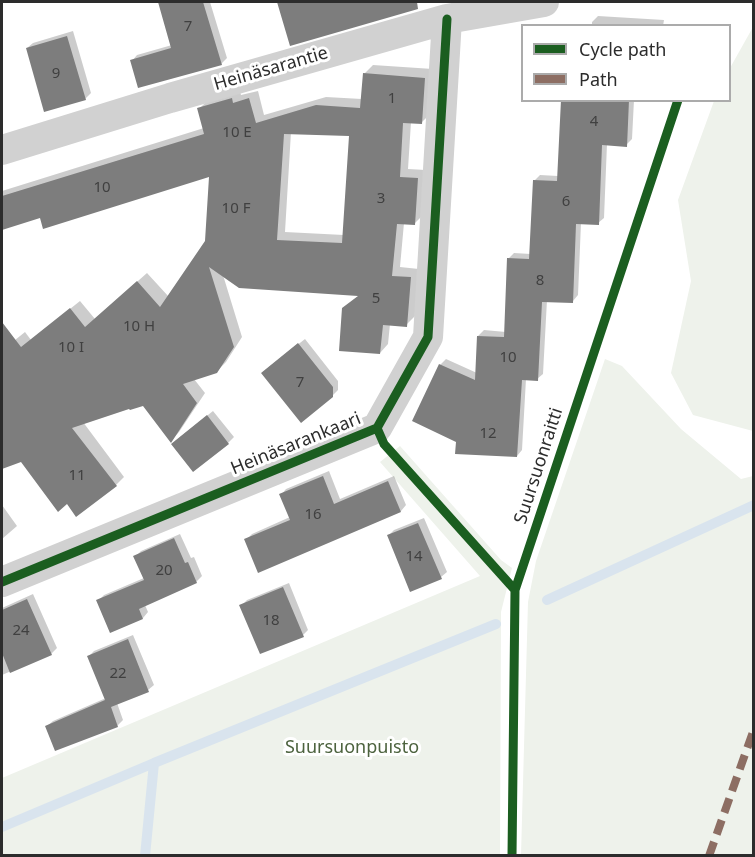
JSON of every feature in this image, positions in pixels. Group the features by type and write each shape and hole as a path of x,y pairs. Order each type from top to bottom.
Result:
{"street":[{"name":"Heinäsarantie","path":"2,150 170,98 447,19 544,2"},
{"name":"Heinäsarankaari","path":"2,582 377,428 428,337 447,19"}],"green space":[{"path":"753,27 753,431 693,415 671,373 691,281 678,200 714,102 731,102 731,66"},
{"path":"605,359 622,366 681,429 741,479 753,476 753,855 521,855 528,602 536,561"},
{"name":"Suursuonpuisto","path":"400,446 501,560 512,568 501,612 500,855 2,855 2,778 480,576 380,462"}],"building":[{"path":"158,2 203,2 222,65 138,88 130,60 171,48"},
{"path":"277,2 417,2 418,9 290,46"},
{"path":"67,36 86,100 44,112 26,48"},
{"path":"363,73 425,78 422,124 403,123 400,177 418,178 415,225 397,224 392,276 411,277 407,327 383,325 380,354 339,351 342,308 358,296 239,288 209,267 234,347 217,373 183,384 197,403 171,443 143,406 72,428 117,486 76,517 67,504 58,512 21,462 2,469 2,322 21,347 70,308 85,327 137,281 160,307 205,241 209,177 43,229 40,218 2,230 2,196 204,134 197,108 232,98 233,103 249,98 256,123 316,105 360,108","holes":["284,134 349,136 342,243 277,240"]},
{"path":"561,102 629,102 627,147 602,145 599,225 576,224 573,303 542,302 538,381 522,380 517,457 455,454 456,442 412,421 439,364 475,380 477,336 504,337 507,258 529,259 533,180 557,181"},
{"path":"298,343 333,387 333,397 301,423 261,373"},
{"path":"207,415 229,444 193,472 171,444"},
{"path":"323,476 334,504 388,481 401,512 258,573 244,539 290,520 279,494"},
{"path":"418,523 442,579 410,592 387,535"},
{"path":"174,538 197,583 139,609 143,619 110,633 96,600 144,580 133,556"},
{"path":"283,587 304,637 260,654 239,605"},
{"path":"27,599 52,655 10,673 2,653 2,610"},
{"path":"128,639 149,692 111,707 118,727 55,751 45,726 105,700 87,656"}],"waterway":[{"path":"547,600 754,505"},
{"path":"145,856 154,763 496,624"},
{"path":"2,827 154,763"}],"marked path":[{"path":"709,856 754,729"}],"cycle path":[{"path":"2,582 377,428 428,337 447,19"},
{"name":"Suursuonraitti","path":"512,856 515,590 677,102"},
{"path":"377,428 384,444 515,590"}]}
